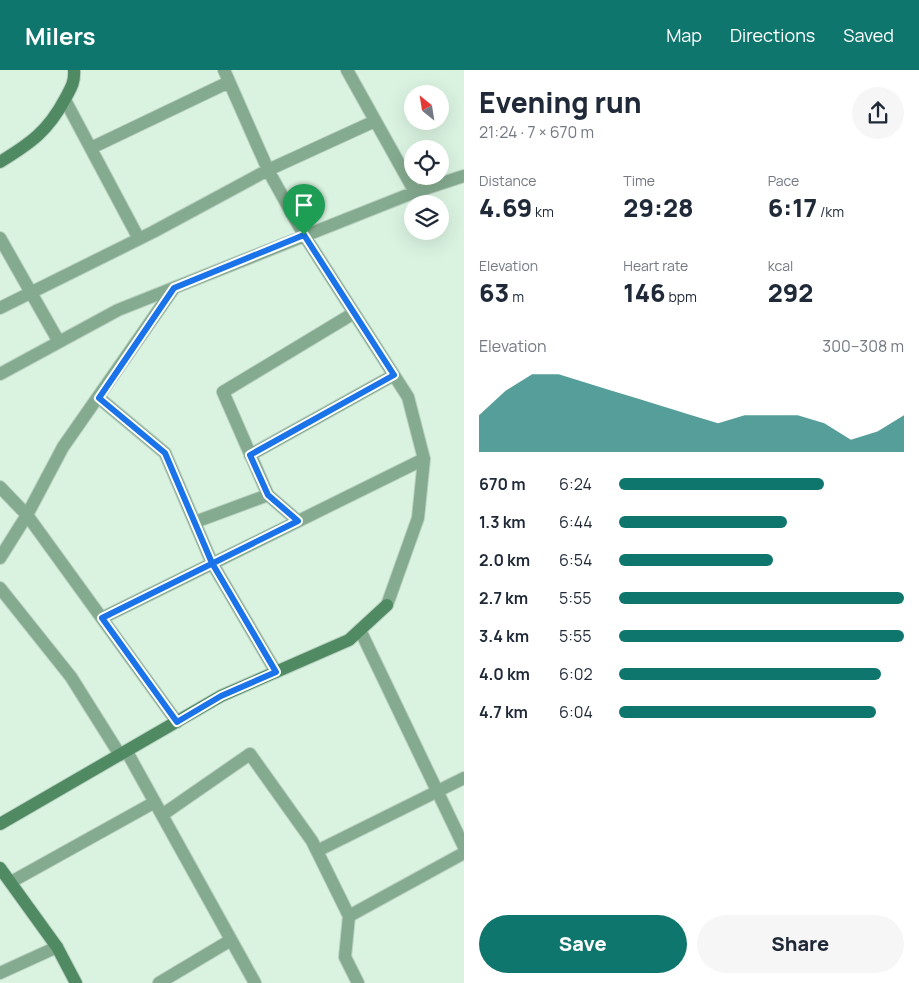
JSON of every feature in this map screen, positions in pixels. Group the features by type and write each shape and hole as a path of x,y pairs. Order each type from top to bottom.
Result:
{"main road":[{"path":"0,162 34,141 54,121 75,81 74,70"},
{"path":"0,824 221,696 349,640 387,605"},
{"path":"0,868 57,947 76,983"}],"street":[{"path":"224,70 268,170 304,235 408,397 424,459 418,518 387,605"},
{"path":"347,70 415,192"},
{"path":"91,148 229,82"},
{"path":"65,100 139,239"},
{"path":"0,308 139,239 268,170 376,121"},
{"path":"0,374 118,310 415,192 464,176"},
{"path":"0,238 59,342"},
{"path":"0,558 27,515 63,447 174,288"},
{"path":"298,521 268,495 222,392 354,312"},
{"path":"250,455 394,375"},
{"path":"99,398 165,453 212,563 276,672"},
{"path":"102,618 424,459"},
{"path":"0,487 27,515 177,722"},
{"path":"195,522 268,495"},
{"path":"0,588 71,677 155,802 255,983"},
{"path":"360,630 464,847"},
{"path":"162,815 250,754 312,841 349,916 345,957 358,983"},
{"path":"317,851 464,778"},
{"path":"10,882 155,802"},
{"path":"349,916 464,853"},
{"path":"159,983 231,940"},
{"path":"0,973 57,947"}],"route":[{"path":"304,235 174,288 99,398 165,453 212,563 276,672 221,696 177,722 102,618 212,563 298,521 268,495 250,455 394,375 304,235"}]}
